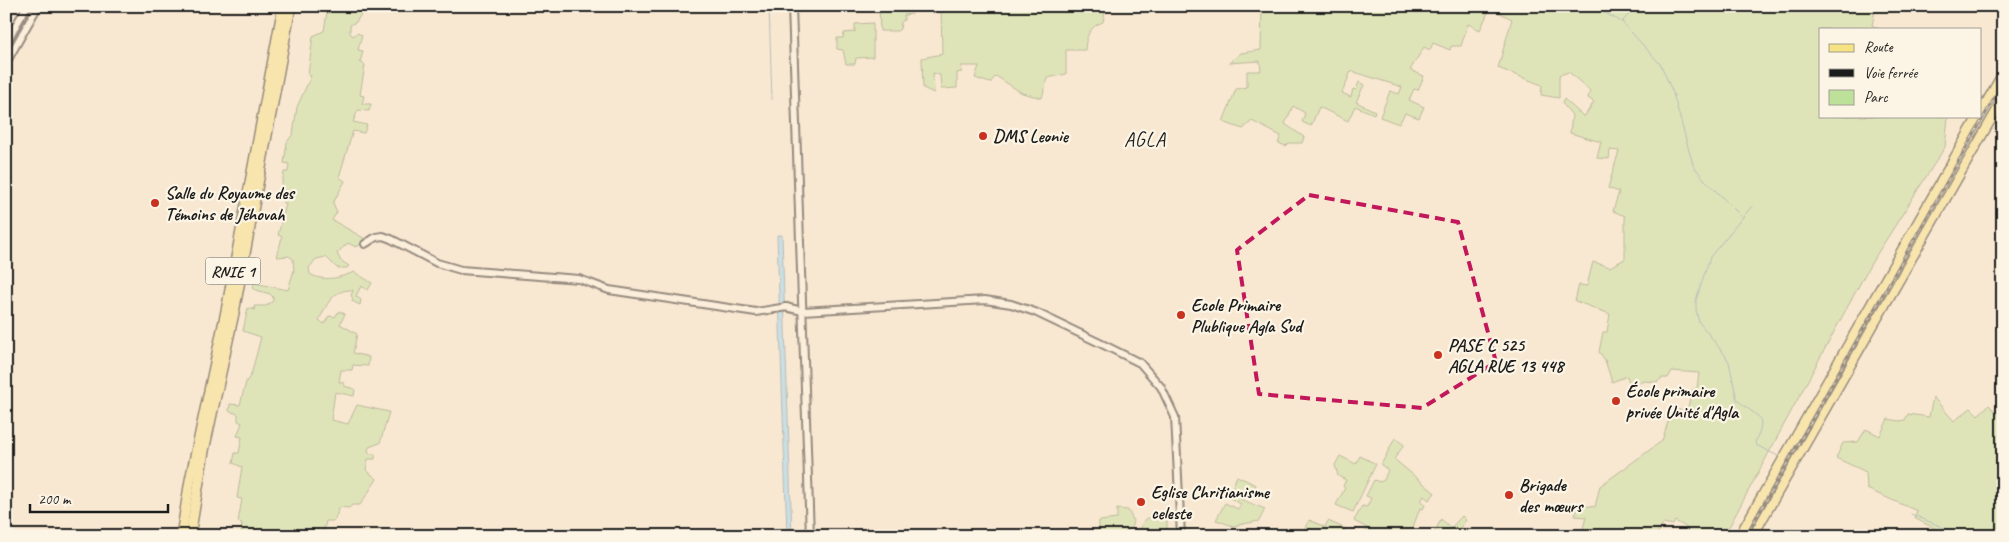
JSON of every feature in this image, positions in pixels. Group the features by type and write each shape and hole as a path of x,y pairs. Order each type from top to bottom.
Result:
{"highway":[{"name":"RNIE 1","path":"181,536 193,464 226,311 282,6"},
{"name":"RNIE 1","path":"190,536 204,451 234,313 291,6"}],"main road":[{"path":"1982,109 2003,73"},
{"path":"1753,536 2003,99"},
{"path":"1739,536 1977,118"}],"street":[{"path":"6,43 27,6"},
{"path":"6,63 38,6"},
{"path":"792,6 810,536"},
{"path":"365,244 376,237 383,236 436,263 461,270 579,279 609,290 756,312 782,308 803,309 985,300 1011,304 1035,312 1140,363 1161,387 1175,417 1181,536"}],"highlighted area":[{"path":"1309,195 1458,222 1496,362 1422,408 1259,394 1237,250"}],"green space":[{"path":"328,6 366,6 356,22 350,25 350,33 353,36 357,33 362,35 358,50 363,51 360,62 365,65 360,95 364,96 362,104 371,104 369,111 358,110 353,122 367,125 364,133 353,131 339,177 345,181 333,203 337,212 332,220 367,240 356,247 348,243 337,253 340,260 349,266 347,268 337,268 326,257 316,259 309,268 310,274 320,278 343,276 354,272 372,283 368,290 361,286 356,296 361,300 360,305 352,301 353,290 346,290 335,295 319,320 324,324 329,316 335,317 339,311 345,314 340,324 357,334 353,353 369,357 368,366 353,365 352,370 341,370 339,382 344,383 344,386 355,389 354,396 335,392 331,420 348,424 357,405 389,412 380,443 369,447 368,451 371,454 375,454 375,459 368,459 366,470 377,479 360,505 352,505 349,508 340,507 334,521 326,521 323,534 326,536 233,536 232,534 241,534 242,523 238,522 242,499 237,498 242,467 233,463 235,453 239,453 242,437 237,436 242,423 238,421 238,414 229,411 230,404 240,405 246,382 251,375 261,337 243,331 248,308 255,310 254,306 266,306 273,301 273,297 270,294 253,289 254,283 288,290 294,270 293,259 289,256 277,257 282,237 278,235 286,204 283,202 285,190 281,189 284,172 288,172 289,164 284,163 287,142 293,134 297,107 311,76 308,75 313,36 324,31"},
{"path":"879,6 913,6 912,14 904,15 900,29 897,31 880,31"},
{"path":"941,6 1106,6 1103,22 1091,29 1086,40 1085,50 1066,50 1066,74 1047,78 1042,98 1022,93 996,76 990,83 975,78 979,66 961,66 962,72 957,73 957,88 941,89 940,75 933,73 934,93 923,88 922,58 942,54"},
{"path":"1262,6 1876,6 1872,25 1877,28 1819,28 1819,118 1948,118 1945,147 1870,265 1724,536 1689,536 1686,527 1675,521 1673,525 1664,523 1656,536 1581,536 1586,517 1575,516 1579,505 1595,507 1600,486 1662,441 1672,409 1687,411 1692,390 1697,388 1699,373 1672,371 1668,378 1662,378 1657,382 1644,381 1630,386 1627,376 1612,382 1605,360 1599,352 1603,332 1607,332 1610,314 1575,301 1579,285 1587,286 1593,262 1610,267 1625,259 1625,216 1613,211 1619,192 1608,188 1619,151 1610,150 1609,159 1597,158 1601,142 1570,133 1572,115 1562,103 1564,99 1584,117 1594,102 1588,98 1590,91 1569,72 1559,75 1559,98 1541,95 1542,85 1498,68 1512,19 1490,8 1480,30 1468,24 1461,46 1451,46 1450,50 1433,43 1430,50 1424,47 1410,70 1424,76 1418,90 1414,89 1409,100 1424,107 1419,118 1405,113 1399,124 1380,117 1390,91 1399,94 1402,87 1351,71 1342,93 1351,97 1353,89 1356,90 1359,82 1364,85 1356,102 1375,111 1374,114 1355,106 1348,121 1319,107 1311,126 1302,122 1305,113 1293,106 1285,124 1304,137 1302,143 1289,143 1286,146 1278,143 1281,136 1252,121 1243,129 1223,122 1236,89 1247,87 1247,71 1261,71 1260,61 1229,63 1241,53 1261,50"},
{"path":"873,23 873,57 856,58 855,64 846,64 843,50 837,49 837,38 843,38 844,33 855,32 855,24"},
{"path":"1933,397 1954,421 1971,408 1978,415 1989,405 2003,420 2003,536 1950,536 1914,518 1917,511 1867,489 1866,472 1836,458 1843,443 1858,442 1866,429 1880,436 1888,419 1905,420 1908,414 1929,417"},
{"path":"1395,438 1404,445 1394,459 1435,493 1429,500 1424,496 1421,501 1425,505 1423,509 1420,508 1411,536 1364,536 1367,528 1354,521 1362,506 1367,507 1371,498 1366,496 1374,480 1380,482 1384,480 1388,470 1381,465"},
{"path":"1340,456 1356,464 1360,456 1376,464 1353,512 1336,505 1345,488 1343,486 1346,480 1338,476 1335,465"},
{"path":"1237,476 1256,485 1251,496 1243,492 1240,499 1265,509 1259,521 1233,526 1216,520 1225,503 1238,509 1241,504 1228,497"},
{"path":"1117,509 1128,510 1133,520 1132,528 1118,536 1088,536 1088,531 1099,530 1099,521 1117,519"},
{"path":"1462,516 1466,520 1456,533 1460,536 1433,536 1441,519 1451,528"},
{"path":"1148,518 1167,518 1167,536 1142,536 1141,526"},
{"path":"1309,520 1325,527 1328,521 1344,528 1345,536 1301,536"}],"water":[{"path":"777,235 782,235 792,536 787,536"}],"waterway":[{"path":"769,6 772,100"},
{"path":"1592,6 1622,22 1661,65 1673,93 1693,165 1704,179 1741,216"},
{"path":"1622,22 1636,6"},
{"path":"1730,6 1744,11"},
{"path":"1752,206 1710,257 1696,300 1696,310 1699,322 1729,362 1737,400 1759,417 1761,422 1760,431 1755,442 1756,445 1778,456"},
{"path":"1911,514 1963,536"}],"railway":[{"path":"1746,536 2003,83"}],"place":[{"name":"DMS Leonie","path":"983,136"},
{"name":"Salle du Royaume des Témoins de Jéhovah","path":"155,203"},
{"name":"Ecole Primaire Plublique Agla Sud","path":"1181,315"},
{"name":"PASE C 525 AGLA RUE 13 448","path":"1438,355"},
{"name":"École primaire privée Unité d'Agla","path":"1616,401"},
{"name":"Brigade des mœurs","path":"1509,495"},
{"name":"Eglise Chritianisme celeste","path":"1141,502"}],"district":[{"name":"AGLA","path":"1145,139"}]}
